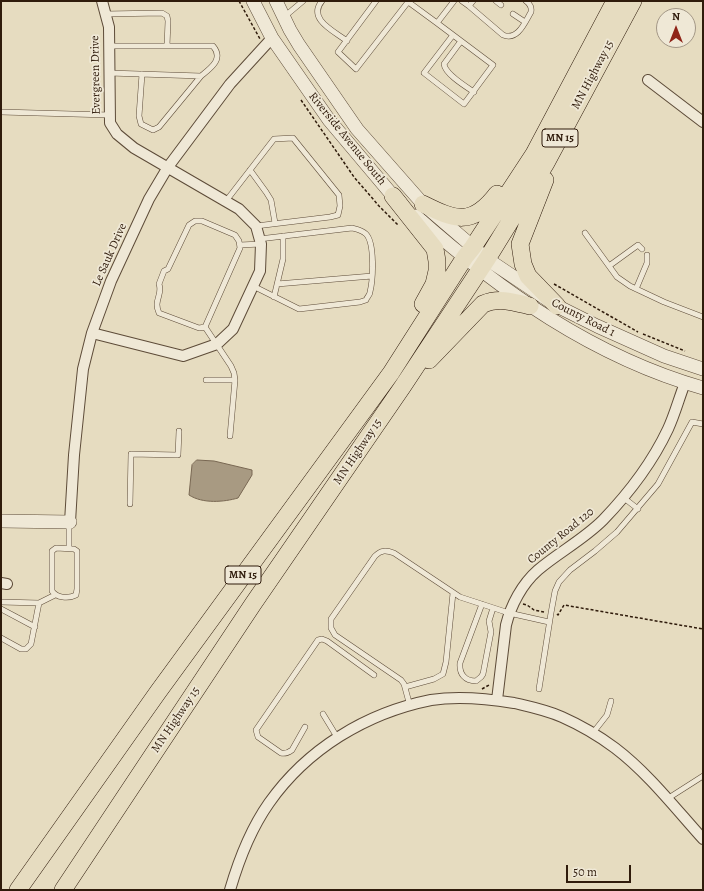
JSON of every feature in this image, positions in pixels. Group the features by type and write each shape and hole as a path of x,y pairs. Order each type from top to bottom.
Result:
{"highway":[{"name":"MN Highway 15","path":"63,890 253,604 403,386 483,265 546,163 549,141 615,1"},
{"name":"MN Highway 15","path":"18,890 158,692 391,373 534,154 549,141 633,1"},
{"path":"423,204 446,215 458,218 483,210 496,195 518,160 549,141"},
{"path":"549,141 545,180 520,244 523,264 528,276 557,306"},
{"path":"371,400 434,284 437,271 435,249 393,196"},
{"path":"403,386 484,304 492,301 503,300 530,306"}],"street":[{"name":"Evergreen Drive","path":"102,1 109,27 109,115 110,123 117,134 134,148 239,208 256,226"},
{"name":"Riverside Avenue South","path":"253,1 272,38 329,120 393,196 469,252"},
{"name":"Riverside Avenue South","path":"276,1 299,45 358,129 423,204 469,252"},
{"name":"Le Sauk Drive","path":"70,522 78,404 83,369 92,333 111,281 149,199 168,167 230,84 272,38"},
{"path":"648,80 703,122"},
{"path":"92,333 182,356 217,344 233,329 260,271 260,241 256,226"},
{"name":"County Road 1","path":"469,252 530,306 567,330 640,367 703,388"},
{"name":"County Road 1","path":"483,265 557,306 597,326 664,356 703,369"},
{"name":"County Road 120","path":"497,700 505,630 511,608 520,592 538,571 594,528 624,498 665,435 685,383"},
{"path":"1,521 70,522"},
{"path":"230,890 240,857 253,828 268,803 285,782 305,762 337,737 352,728 378,716 433,700 497,700 540,708 563,718 615,748 640,769 703,839"}],"lane":[{"path":"284,17 303,1"},
{"path":"322,1 317,6 316,12 318,19 347,41"},
{"path":"368,1 374,3 338,52 356,69 407,1 437,23 453,35 493,65 464,104 424,73 453,35"},
{"path":"437,23 454,1"},
{"path":"462,1 507,37 514,36 518,33 531,12 532,8 526,1"},
{"path":"469,6 473,1"},
{"path":"496,1 501,5"},
{"path":"106,14 162,13 167,16 168,21 167,46"},
{"path":"513,14 525,22"},
{"path":"461,41 444,64 445,68 448,73 474,92"},
{"path":"109,46 212,46 216,50 217,57 215,64 201,76 159,127 153,130 141,124 139,116 142,74"},
{"path":"109,73 201,76"},
{"path":"1,112 109,115"},
{"path":"226,201 274,139 293,138 339,195 340,206 338,215 256,226"},
{"path":"250,170 271,200 275,224"},
{"path":"195,221 202,221 234,235 239,241 240,245 205,327 199,328 159,313 156,306 161,289 159,284 164,271 168,269 189,225 195,221"},
{"path":"240,245 283,236 352,228 367,234 370,242 373,263 370,293 366,300 299,309 253,286"},
{"path":"585,233 617,277 636,289 703,317"},
{"path":"274,296 283,259 283,236"},
{"path":"609,266 638,245 642,249"},
{"path":"636,289 647,263 647,255"},
{"path":"277,284 372,276"},
{"path":"205,327 232,366 234,373 235,380 230,436"},
{"path":"206,380 235,380"},
{"path":"539,689 555,591 564,575 595,552 617,532 658,484 692,422 703,424"},
{"path":"130,504 131,454 178,455 179,430"},
{"path":"624,498 638,509"},
{"path":"69,548 70,522"},
{"path":"56,548 69,548 77,551 76,595 71,597 60,597 55,595 52,591 52,551 56,548"},
{"path":"410,706 405,687 396,675 335,635 330,628 331,619 375,556 382,551 394,553 453,593 493,608 511,608 549,622"},
{"path":"405,687 434,679 443,674 446,662 453,593"},
{"path":"1,602 39,603 55,595"},
{"path":"1,638 21,649 26,649 31,644 39,603"},
{"path":"482,604 460,663 460,670 468,680 479,680 483,674 491,632 489,621 493,608"},
{"path":"1,609 34,627"},
{"path":"305,727 292,750 285,754 281,753 256,734 256,730 318,640 322,639 327,641 374,675"},
{"path":"592,734 607,715 611,701"},
{"path":"323,714 337,737"},
{"path":"667,799 703,776"}],"path":[{"path":"239,1 256,34"},
{"path":"301,100 354,177 379,206 400,226"},
{"path":"553,284 640,333 689,352"},
{"path":"511,608 527,604 534,610 558,615 564,604 703,629"},
{"path":"480,690 488,687 492,681"}],"shaded area":[{"path":"197,460 214,461 252,470 252,475 238,498 220,501 201,500 189,495 192,465"}]}
